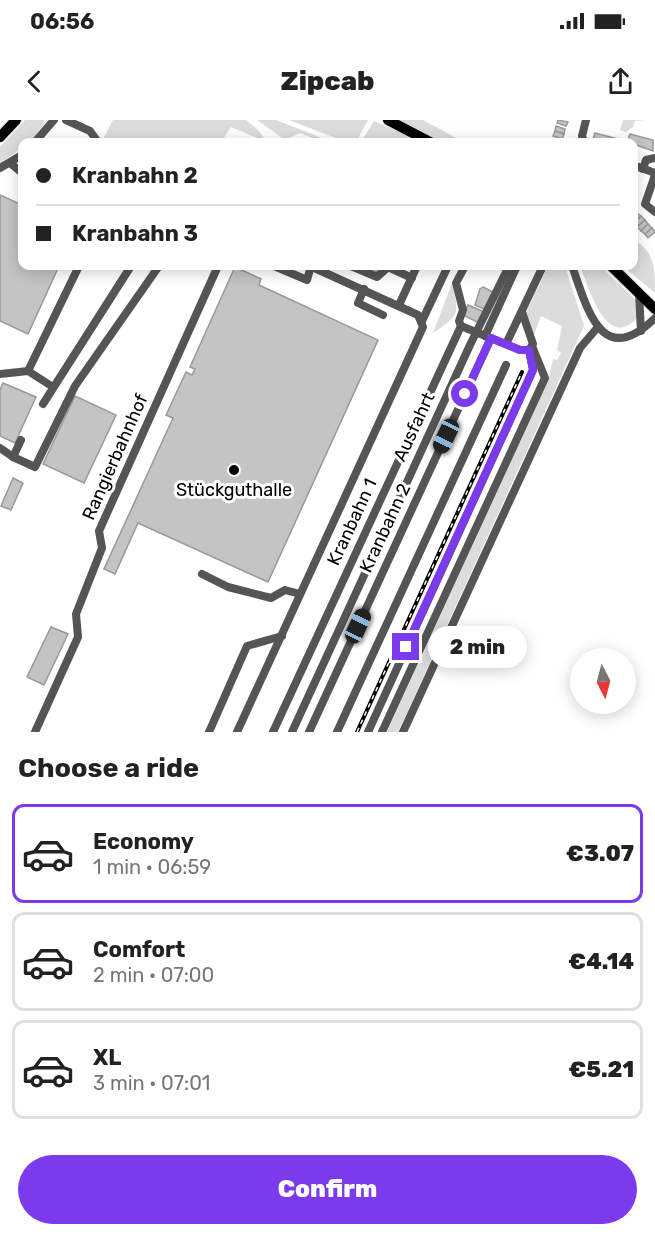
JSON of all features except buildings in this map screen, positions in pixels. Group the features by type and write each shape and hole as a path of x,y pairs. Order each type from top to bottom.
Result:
{"main road":[{"path":"0,137 16,120"},
{"path":"388,120 422,138"},
{"path":"614,270 655,309"}],"street":[{"path":"38,138 54,120"},
{"path":"66,120 90,131 95,138"},
{"path":"583,138 586,120"},
{"path":"0,168 18,158"},
{"path":"643,169 646,160 655,158"},
{"path":"10,163 18,170"},
{"path":"638,167 654,179 645,204 655,212"},
{"path":"28,371 77,270"},
{"path":"43,404 128,270"},
{"path":"0,448 35,467 75,386 156,270"},
{"name":"Rangierbahnhof","path":"35,732 78,637 76,614 102,548 99,531 216,270"},
{"path":"283,270 307,280 310,270"},
{"path":"320,270 399,305 418,315 422,321"},
{"path":"360,270 376,277 384,270"},
{"path":"395,270 412,278"},
{"path":"399,305 415,270"},
{"path":"237,732 421,336 422,321 446,270"},
{"path":"463,270 456,283 463,310 459,321 461,326 520,350 530,348"},
{"name":"Ausfahrt","path":"292,732 476,332 507,270"},
{"name":"Kranbahn 2","path":"309,732 488,337 515,270"},
{"path":"506,344 541,270"},
{"path":"573,270 588,311 598,327 618,337 632,336 641,332 655,318"},
{"path":"364,290 357,303 383,315"},
{"path":"639,293 641,332"},
{"path":"368,732 533,370 530,348 532,339 522,312"},
{"name":"Kranbahn 1","path":"273,732 461,326"},
{"path":"403,732 580,348 598,327"},
{"path":"382,732 545,378 530,348"},
{"path":"337,732 506,365"},
{"path":"0,374 28,371 53,387"},
{"path":"13,457 21,440"},
{"path":"202,574 249,594 272,598 285,590 300,594"},
{"path":"209,732 247,646 282,636"}],"shaded area":[{"path":"25,120 44,120 45,123 33,138 18,138 18,151 0,163 0,147"},
{"path":"113,120 246,120 264,138 257,138 231,127 224,138 104,137"},
{"path":"257,120 276,120 322,138 313,138 300,133 289,138 282,138"},
{"path":"289,120 368,120 358,138 336,138"},
{"path":"398,120 423,120 457,138 431,138"},
{"path":"623,120 647,120 635,121 633,127 626,132 620,130"},
{"path":"374,121 413,138 363,138"},
{"path":"638,243 650,255 654,269 655,293 628,270 638,270"},
{"path":"546,270 566,270 584,326 398,732 387,732 548,381 553,359 557,360 561,353 557,350 562,326 541,316 534,335 525,315"},
{"path":"582,270 604,270 636,300 638,317 627,326 617,327 608,322 600,313"},
{"path":"452,283 456,312 449,322 433,333"}],"railway":[{"path":"357,732 522,372"}],"place":[{"name":"Stückguthalle","path":"234,470"}],"route":[{"path":"406,647 533,370 529,350 520,350 491,338 465,394"}]}
